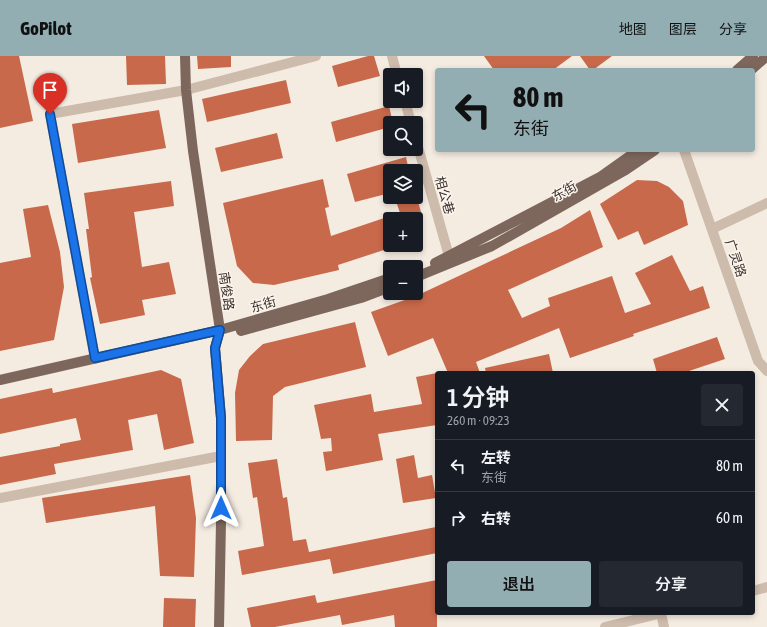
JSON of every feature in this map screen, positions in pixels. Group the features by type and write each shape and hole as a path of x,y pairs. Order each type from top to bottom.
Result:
{"main road":[{"name":"南俊路","path":"185,56 186,90 219,334 215,348 221,418 219,627"},
{"path":"740,68 752,56"},
{"path":"753,68 767,56"},
{"name":"东街","path":"423,267 449,256 600,177 635,152"},
{"name":"东街","path":"423,274 492,246 624,171 652,152"},
{"name":"东街","path":"219,334 383,280"},
{"name":"东街","path":"0,380 95,358 219,334 361,298 383,290"}],"street":[{"path":"95,358 50,114 186,90 316,56"},
{"path":"392,56 395,68"},
{"name":"广灵路","path":"685,152 758,361 767,371"},
{"name":"相公巷","path":"421,156 449,256"},
{"path":"712,229 767,203"},
{"path":"0,498 221,456"},
{"path":"755,590 767,587"},
{"path":"605,627 616,626 654,615"},
{"path":"661,615 664,627"}],"building":[{"path":"0,56 19,56 33,121 0,128"},
{"path":"126,56 165,56 166,84 127,85"},
{"path":"197,56 231,56 231,67 198,69"},
{"path":"368,56 374,56 380,76 338,87 332,66"},
{"path":"484,56 572,56 556,68 493,68"},
{"path":"580,56 612,56 596,68 589,68"},
{"path":"286,80 291,103 207,122 202,99"},
{"path":"383,108 389,108 391,116 383,116 383,129 336,142 331,122"},
{"path":"159,110 166,148 78,163 72,124"},
{"path":"277,133 283,158 221,172 215,148"},
{"path":"406,157 408,164 383,164 383,195 355,202 347,174"},
{"path":"323,179 329,207 325,208 331,236 383,218 383,250 338,265 339,270 274,285 253,283 237,266 223,203"},
{"path":"637,180 657,181 669,187 683,201 688,225 644,245 638,231 618,240 600,204"},
{"path":"171,181 174,206 134,212 142,267 169,262 176,294 142,300 145,315 100,324 90,278 92,277 86,229 89,229 84,193"},
{"path":"397,204 419,204 421,212 400,212"},
{"path":"48,205 60,252 64,287 54,340 0,351 0,263 31,257 23,209"},
{"path":"590,210 603,247 508,290 522,318 550,306 548,298 612,276 625,313 651,304 635,273 672,255 690,291 703,286 710,308 633,334 634,336 570,358 559,328 476,362 479,371 447,371 433,338 388,356 371,312 405,300 423,300 423,293 561,228"},
{"path":"355,322 366,367 285,387 273,396 272,440 236,441 235,393 239,370 250,356 263,344"},
{"path":"717,337 725,359 689,371 656,371 653,359"},
{"path":"549,354 553,371 486,371 485,368"},
{"path":"161,370 181,379 194,443 164,450 157,414 128,420 133,450 54,464 56,474 0,485 0,457 60,446 60,444 81,440 76,418 0,434 0,399 52,388 53,393"},
{"path":"435,373 435,425 378,434 383,460 326,471 323,452 332,451 331,438 321,439 314,405 371,394 374,412 422,404 416,377"},
{"path":"414,455 418,478 432,475 435,498 403,503 396,459"},
{"path":"277,459 283,498 287,497 293,541 306,539 309,552 435,527 435,553 333,574 330,559 242,575 238,551 264,546 257,497 253,498 248,463"},
{"path":"190,475 196,518 194,577 160,576 155,506 46,523 42,498"},
{"path":"435,580 435,615 437,615 437,627 395,627 394,615 342,625 340,615 275,627 251,627 247,608 315,595 317,603"},
{"path":"164,598 196,599 195,627 163,627"}],"route":[{"path":"50,114 95,358 220,330 215,348 221,418 221,508"}]}
